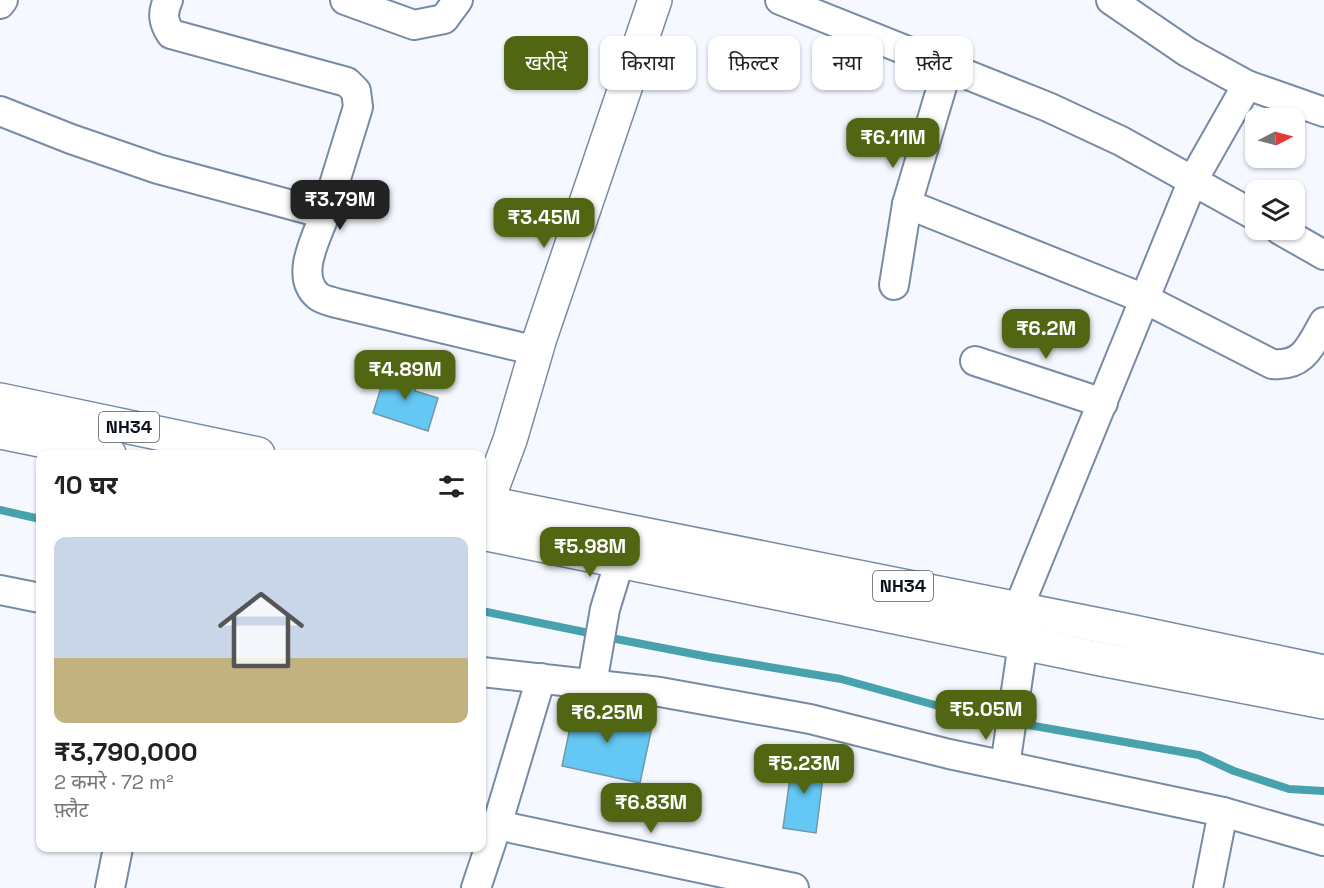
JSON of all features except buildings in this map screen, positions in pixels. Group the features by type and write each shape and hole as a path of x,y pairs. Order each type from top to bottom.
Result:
{"main road":[{"path":"486,505 510,440 537,351 655,0"},
{"name":"NH34","path":"0,400 239,450"},
{"name":"NH34","path":"0,432 89,450"},
{"name":"NH34","path":"486,514 620,560 1233,686 1324,702"},
{"name":"NH34","path":"486,514 1018,609 1324,672"}],"street":[{"path":"0,4 3,0"},
{"path":"168,0 164,9 164,24 171,34 347,82 356,91 358,107 309,261 307,276 310,286 319,297 537,351"},
{"path":"345,0 414,26 444,19 458,0"},
{"path":"780,0 895,45"},
{"path":"1111,0 1187,52 1247,85 1324,112"},
{"path":"973,76 1048,107 1121,141 1245,210"},
{"path":"1005,766 1023,643 1018,609 1193,180 1247,85"},
{"path":"894,285 906,204 941,90"},
{"path":"0,111 71,139 158,169 325,214"},
{"path":"906,204 1145,299 1272,364 1294,363 1306,353 1324,322"},
{"path":"1298,240 1324,255"},
{"path":"975,360 1103,403"},
{"path":"592,684 605,609 620,560"},
{"path":"0,590 36,597"},
{"path":"486,672 660,692 810,719 949,754 1223,812 1324,841"},
{"path":"476,888 541,678"},
{"path":"1208,888 1223,812"},
{"path":"497,825 794,888"},
{"path":"110,888 117,852"}],"waterway":[{"path":"0,510 36,518"},
{"path":"486,612 594,634"},
{"path":"606,637 841,679 971,715 1005,721"},
{"path":"1017,723 1199,755 1234,771 1289,789 1324,791"}]}
